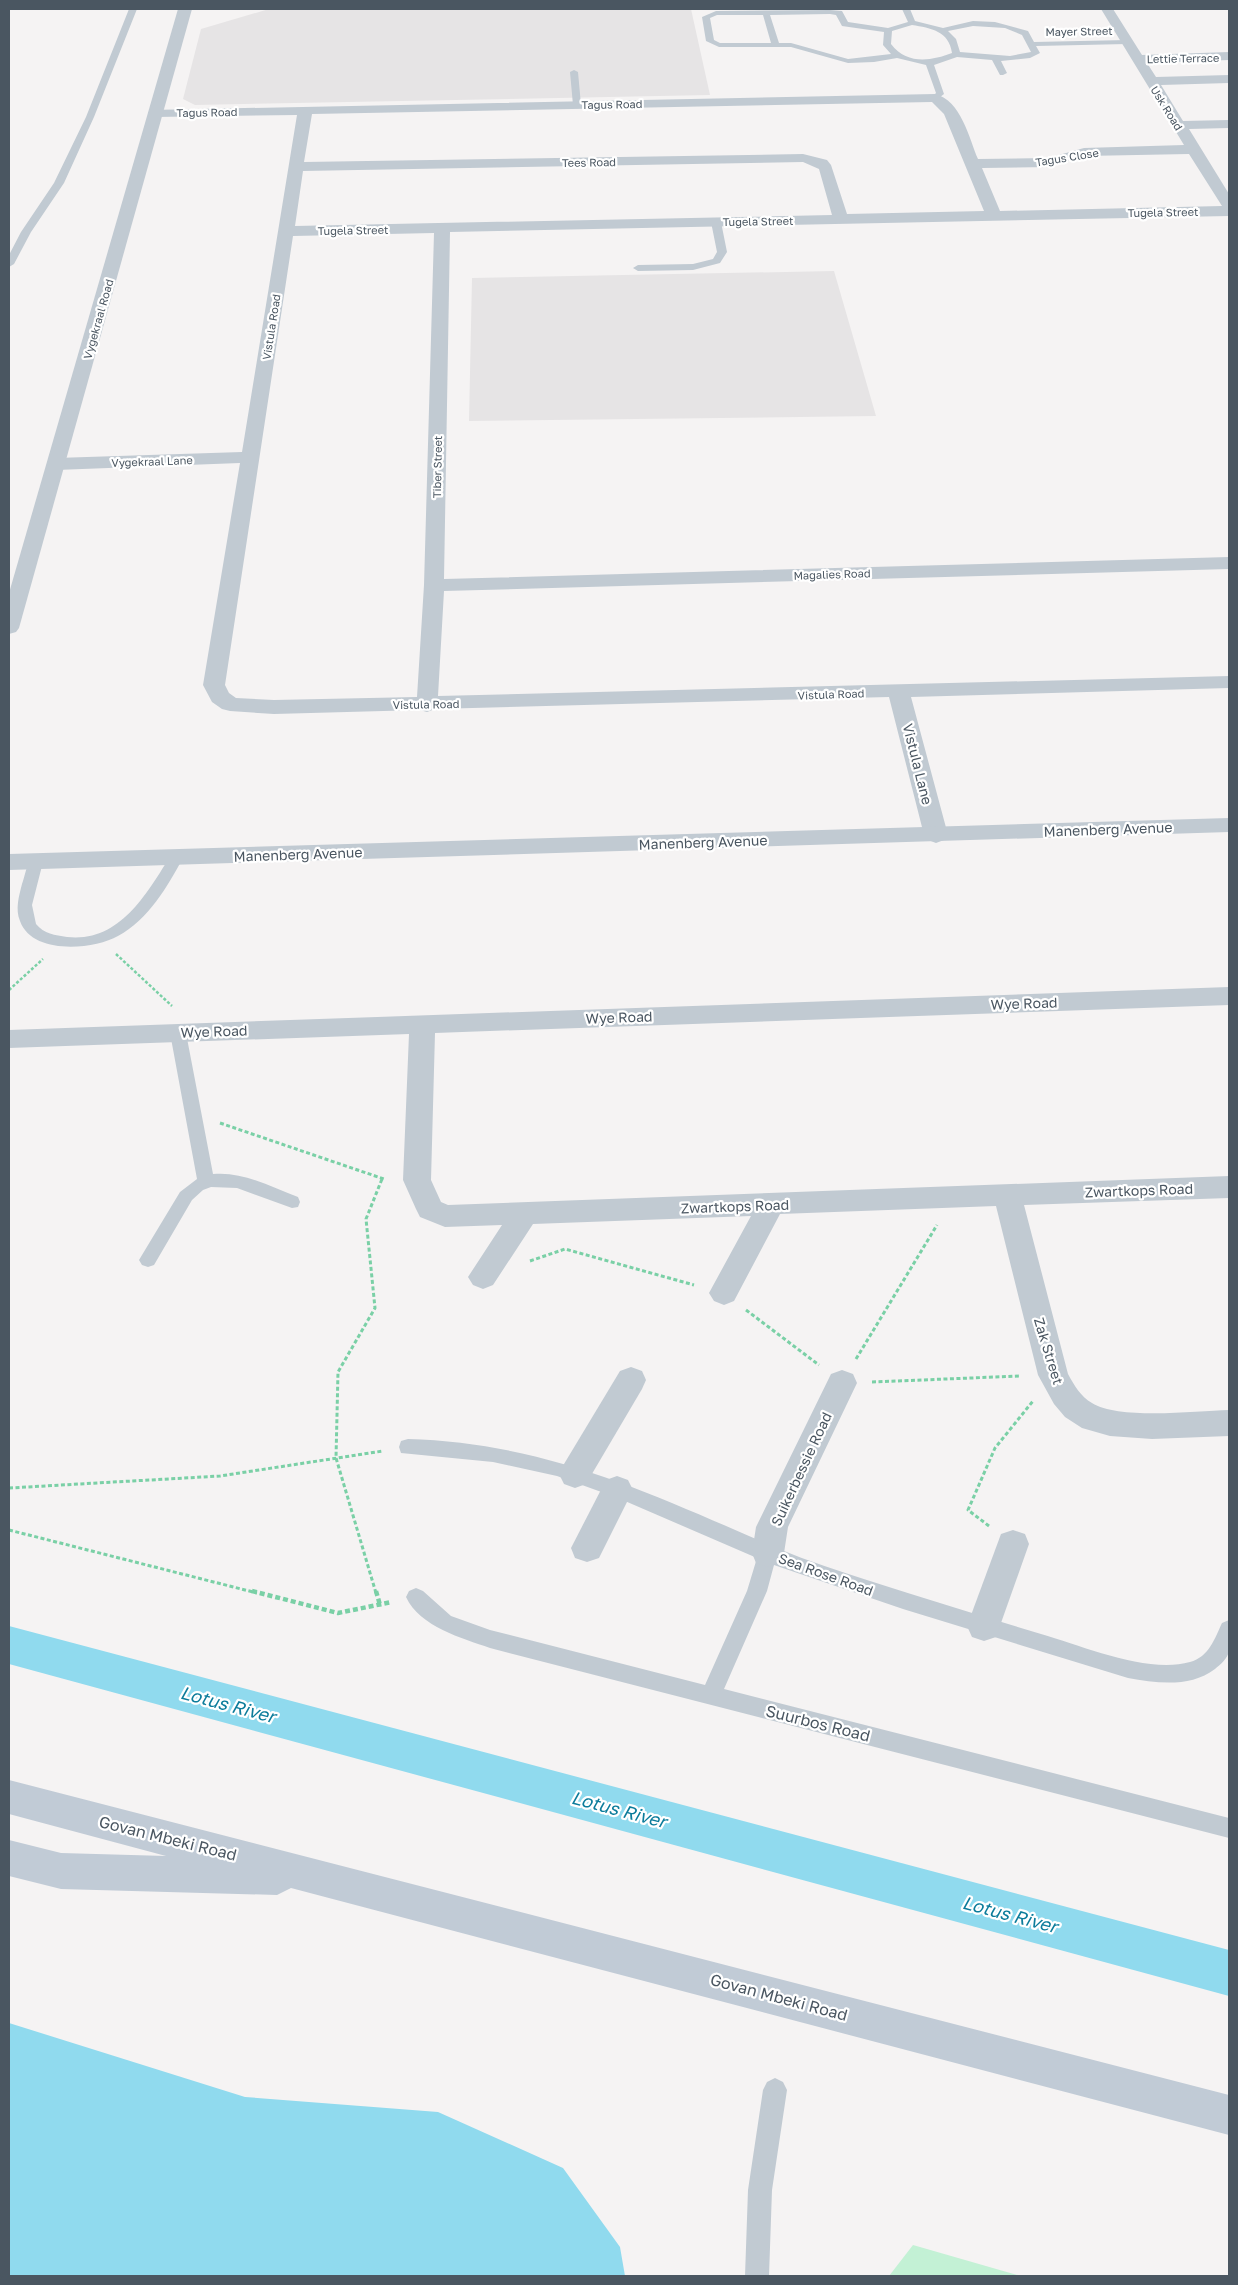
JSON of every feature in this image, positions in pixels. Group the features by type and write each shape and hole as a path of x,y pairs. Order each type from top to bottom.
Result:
{"main road":[{"name":"Govan Mbeki Road","path":"9,1797 1229,2114"},
{"name":"Govan Mbeki Road","path":"9,1858 61,1871 328,1879"}],"street":[{"name":"Vygekraal Road","path":"9,628 123,233 185,9"},
{"name":"Usk Road","path":"1107,9 1229,206"},
{"name":"Lettie Terrace","path":"1137,59 1229,56"},
{"path":"1151,82 1229,79"},
{"name":"Tagus Road","path":"155,113 935,98"},
{"path":"935,98 943,103 951,114 994,216"},
{"name":"Vistula Road","path":"305,111 214,685 220,698 230,704 243,707 427,705 1229,682"},
{"path":"1178,125 1229,124"},
{"name":"Tagus Close","path":"972,164 1049,162 1084,152 1193,149"},
{"name":"Tees Road","path":"296,167 803,158 822,163 826,168 841,219"},
{"name":"Tugela Street","path":"287,231 1229,211"},
{"name":"Tiber Street","path":"427,705 434,585 442,228"},
{"name":"Vygekraal Lane","path":"56,464 249,457"},
{"name":"Magalies Road","path":"434,585 1229,563"},
{"name":"Vistula Lane","path":"900,692 936,835"},
{"name":"Manenberg Avenue","path":"9,862 1229,825"},
{"name":"Wye Road","path":"9,1039 1229,996"},
{"name":"Zwartkops Road","path":"422,1024 417,1180 430,1209 437,1214 451,1217 1007,1194 1229,1187"},
{"name":"Zak Street","path":"1007,1194 1054,1375 1065,1398 1082,1414 1103,1422 1127,1425 1229,1423"},
{"path":"724,1293 771,1204"},
{"path":"483,1277 524,1215"},
{"path":"575,1474 632,1380"},
{"name":"Suikerbessie Road","path":"768,1553 772,1527 842,1383"},
{"path":"587,1548 617,1490"},
{"path":"984,1626 1013,1544"}],"lane":[{"path":"9,264 26,232 59,183 90,117 99,90 133,9"},
{"path":"906,9 912,23"},
{"path":"943,30 957,25 985,20 1022,31 1036,53 1033,56 995,58 956,54 930,63 898,56 874,60 848,61 794,45 727,46 710,41 707,16 716,13 766,13 777,11 835,12 839,13 845,24 888,30 912,23 943,30 951,36 956,45 956,54"},
{"path":"766,13 776,45"},
{"path":"888,30 886,39 888,47 898,56"},
{"name":"Mayer Street","path":"1032,44 1127,42"},
{"path":"995,58 1003,73"},
{"path":"930,63 940,94 935,98"},
{"path":"574,72 577,105"},
{"path":"638,268 693,267 717,261 722,252 716,222"},
{"path":"36,862 25,917 30,928 40,937 62,942 80,943 101,939 133,920 157,894 176,858"},
{"path":"178,1033 206,1180"},
{"path":"148,1260 186,1196 194,1186 206,1180 238,1181 292,1202"},
{"name":"Sea Rose Road","path":"408,1447 442,1447 488,1454 575,1474 768,1553 910,1604 1128,1669 1164,1676 1189,1672 1211,1661 1225,1644 1229,1629"},
{"name":"Suikerbessie Road","path":"711,1695 757,1591 768,1553"},
{"name":"Suurbos Road","path":"416,1597 444,1622 490,1638 1229,1828"},
{"path":"757,2276 760,2190 775,2090"}],"path":[{"path":"101,939 175,1010 178,1033"},
{"path":"9,990 62,942"},
{"path":"196,1131 219,1122 382,1179 417,1180"},
{"path":"380,1605 336,1458 338,1372 375,1308 366,1219 382,1179"},
{"path":"842,1383 924,1245 955,1197"},
{"path":"483,1277 564,1249 724,1293 842,1383 1054,1375"},
{"path":"1013,1544 968,1510 995,1448 1054,1375"},
{"path":"9,1488 220,1476 408,1447"},
{"path":"9,1530 338,1613 416,1597"}],"shaded area":[{"path":"269,9 691,9 710,95 195,105 183,99 201,29"},
{"path":"834,271 876,416 469,421 472,278"}],"green space":[{"path":"913,2245 1021,2276 889,2276"}],"water":[{"path":"9,2023 245,2097 438,2112 563,2168 620,2247 625,2276 9,2276"}],"waterway":[{"name":"Lotus River","path":"9,1645 1229,1973"}]}
